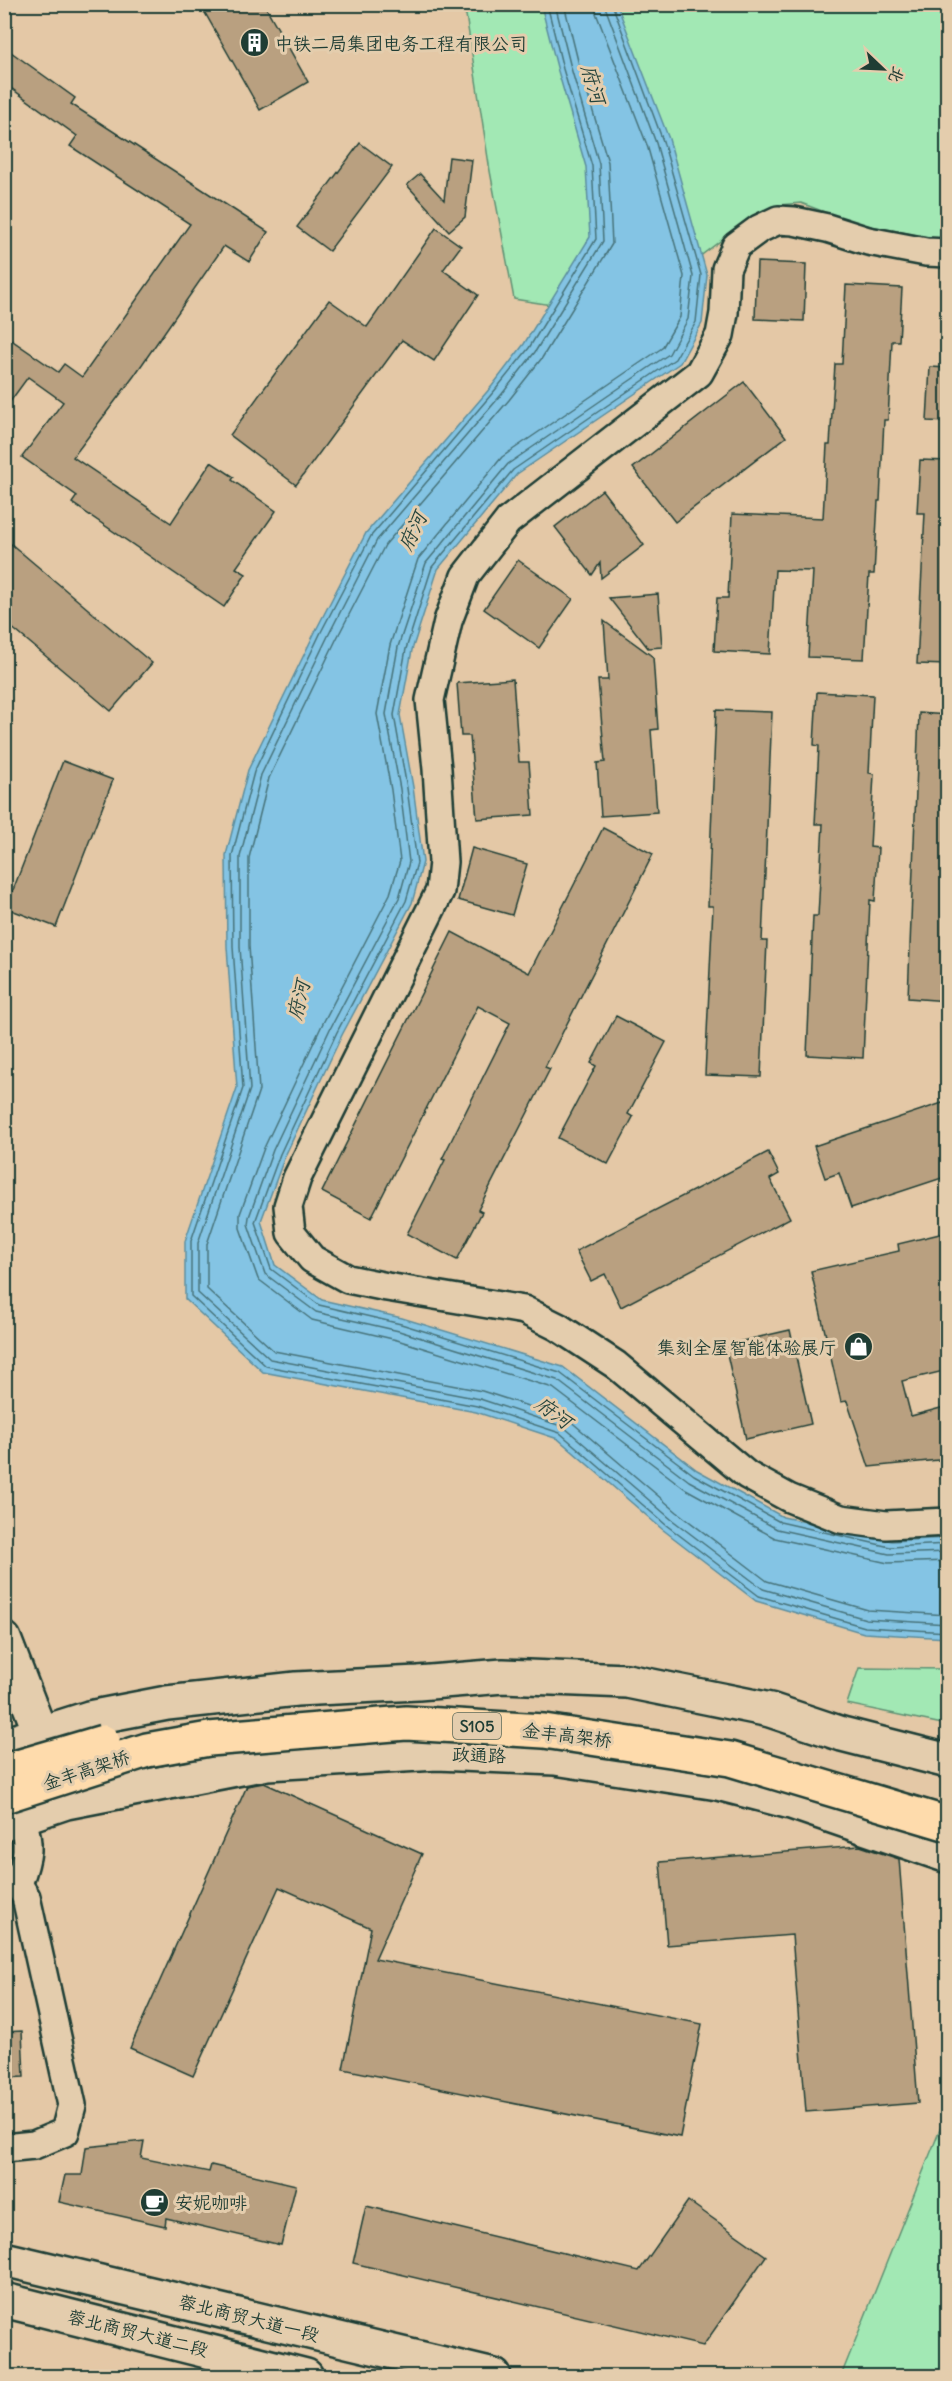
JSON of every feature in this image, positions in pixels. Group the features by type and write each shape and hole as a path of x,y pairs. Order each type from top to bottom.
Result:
{"highway":[{"name":"金丰高架桥","path":"4,1772 163,1726 278,1711 384,1705 491,1704 571,1712 714,1736 788,1755 948,1804"},
{"name":"金丰高架桥","path":"10,1812 147,1750 209,1739 406,1723 544,1731 730,1759 948,1824"}],"main road":[{"path":"4,1640 66,1802"},
{"path":"4,1745 88,1718 167,1703 297,1689 502,1676 627,1681 770,1710 842,1734 948,1761"},
{"name":"政通路","path":"10,1812 267,1763 437,1753 555,1758 718,1783 791,1802 948,1856"},
{"path":"4,1772 10,1812"},
{"name":"蓉北商贸大道一段","path":"4,2259 494,2376"},
{"name":"蓉北商贸大道二段","path":"4,2300 305,2376"}],"street":[{"path":"948,253 926,252 868,241 794,220 778,220 759,229 736,246 726,269 724,313 720,335 699,373 508,521 465,576 448,621 430,700 443,862 440,891 297,1178 288,1206 291,1233 312,1259 348,1279 524,1310 558,1327 616,1365 747,1475 789,1498 841,1519 886,1526 948,1522"},
{"path":"4,2148 34,2145 65,2132 72,2105 26,1897 11,1881 27,1859 28,1835 10,1812"}],"green space":[{"path":"455,5 947,5 947,241 851,222 801,203 779,205 756,214 621,316 514,299 490,171 466,15"},
{"path":"859,1668 947,1669 947,1725 847,1704"},
{"path":"947,2112 947,2376 841,2376"}],"water":[{"name":"府河","path":"541,5 617,5 669,139 707,275 702,323 680,363 517,474 438,569 412,650 400,715 423,862 412,903 342,1035 285,1156 261,1221 275,1265 322,1300 402,1318 563,1367 697,1470 783,1517 892,1541 947,1538 947,1638 864,1633 756,1601 662,1529 558,1439 476,1412 263,1372 185,1299 185,1241 237,1088 227,947 226,855 248,770 366,533 492,386 524,344 590,237 586,167"}],"building":[{"name":"中铁二局集团电务工程有限公司","path":"200,4 264,4 308,82 260,110"},
{"path":"4,47 75,98 71,104 268,232 249,262 224,246 134,376 73,457 171,523 211,462 234,477 232,480 276,511 236,568 246,574 224,607 72,503 77,496 22,457 63,402 28,377 4,410 4,335 58,372 64,364 82,377 190,224 70,146 77,136 4,83"},
{"path":"360,143 392,167 329,251 297,227"},
{"path":"449,157 472,160 465,217 449,231 407,185 420,174 444,200"},
{"path":"436,228 461,246 443,270 478,295 434,361 402,340 296,485 230,435 329,300 367,327"},
{"path":"757,262 806,264 804,321 755,319"},
{"path":"846,285 902,288 899,341 892,341 888,420 884,420 874,574 869,574 864,659 808,657 813,571 775,570 770,654 714,651 717,598 728,598 732,514 823,518 835,364 842,364"},
{"path":"930,367 948,368 948,422 927,421"},
{"path":"744,382 786,437 675,522 633,468"},
{"path":"920,460 948,461 948,665 917,664 925,513 917,513"},
{"path":"602,490 644,545 601,578 600,563 592,575 555,527"},
{"path":"4,538 152,663 111,711 4,621"},
{"path":"518,560 573,599 539,648 484,609"},
{"path":"658,594 662,647 648,648 609,598"},
{"path":"604,621 653,657 658,729 651,730 657,812 601,816 597,763 605,762 598,680 608,680"},
{"path":"513,679 519,762 529,762 533,815 477,819 470,736 461,736 457,683"},
{"path":"817,692 873,695 869,773 874,774 870,847 878,848 875,901 870,900 863,1058 807,1055 813,916 818,916 823,824 815,824 819,746 814,745"},
{"path":"716,710 772,712 762,941 767,941 761,1077 705,1075 713,906 708,906"},
{"path":"919,713 948,715 948,1001 908,998"},
{"path":"63,761 113,780 56,927 6,908"},
{"path":"603,828 653,854 545,1067 550,1069 478,1210 482,1212 457,1260 407,1234 510,1023 478,1006 371,1218 322,1192 452,932 529,973"},
{"path":"472,848 527,864 512,915 458,900"},
{"path":"616,1016 666,1042 628,1114 633,1117 608,1164 558,1138 596,1066 591,1063"},
{"path":"948,1101 948,1176 851,1208 839,1173 825,1178 814,1146"},
{"path":"768,1152 779,1174 770,1179 790,1218 621,1307 605,1274 591,1281 576,1251"},
{"path":"948,1232 948,1370 902,1381 911,1416 948,1406 948,1459 869,1467 847,1401 841,1402 811,1271 899,1251 898,1244"},
{"path":"790,1330 811,1424 746,1439 725,1345"},
{"path":"264,1783 422,1854 375,1959 702,2024 680,2137 343,2069 371,1928 279,1887 193,2076 130,2048 247,1786"},
{"path":"860,1846 899,1859 918,2103 806,2112 792,1935 667,1945 660,1862"},
{"path":"22,2031 24,2077 4,2078 4,2032"},
{"path":"144,2141 141,2158 209,2172 211,2165 296,2185 281,2245 166,2218 165,2226 59,2202 65,2175 82,2175 86,2147"},
{"path":"688,2201 766,2256 703,2346 353,2263 366,2206 639,2271"}],"place":[{"name":"中铁二局集团电务工程有限公司","path":"254,43"},
{"name":"集刻全屋智能体验展厅","path":"858,1347"},
{"name":"安妮咖啡","path":"154,2202"}]}
